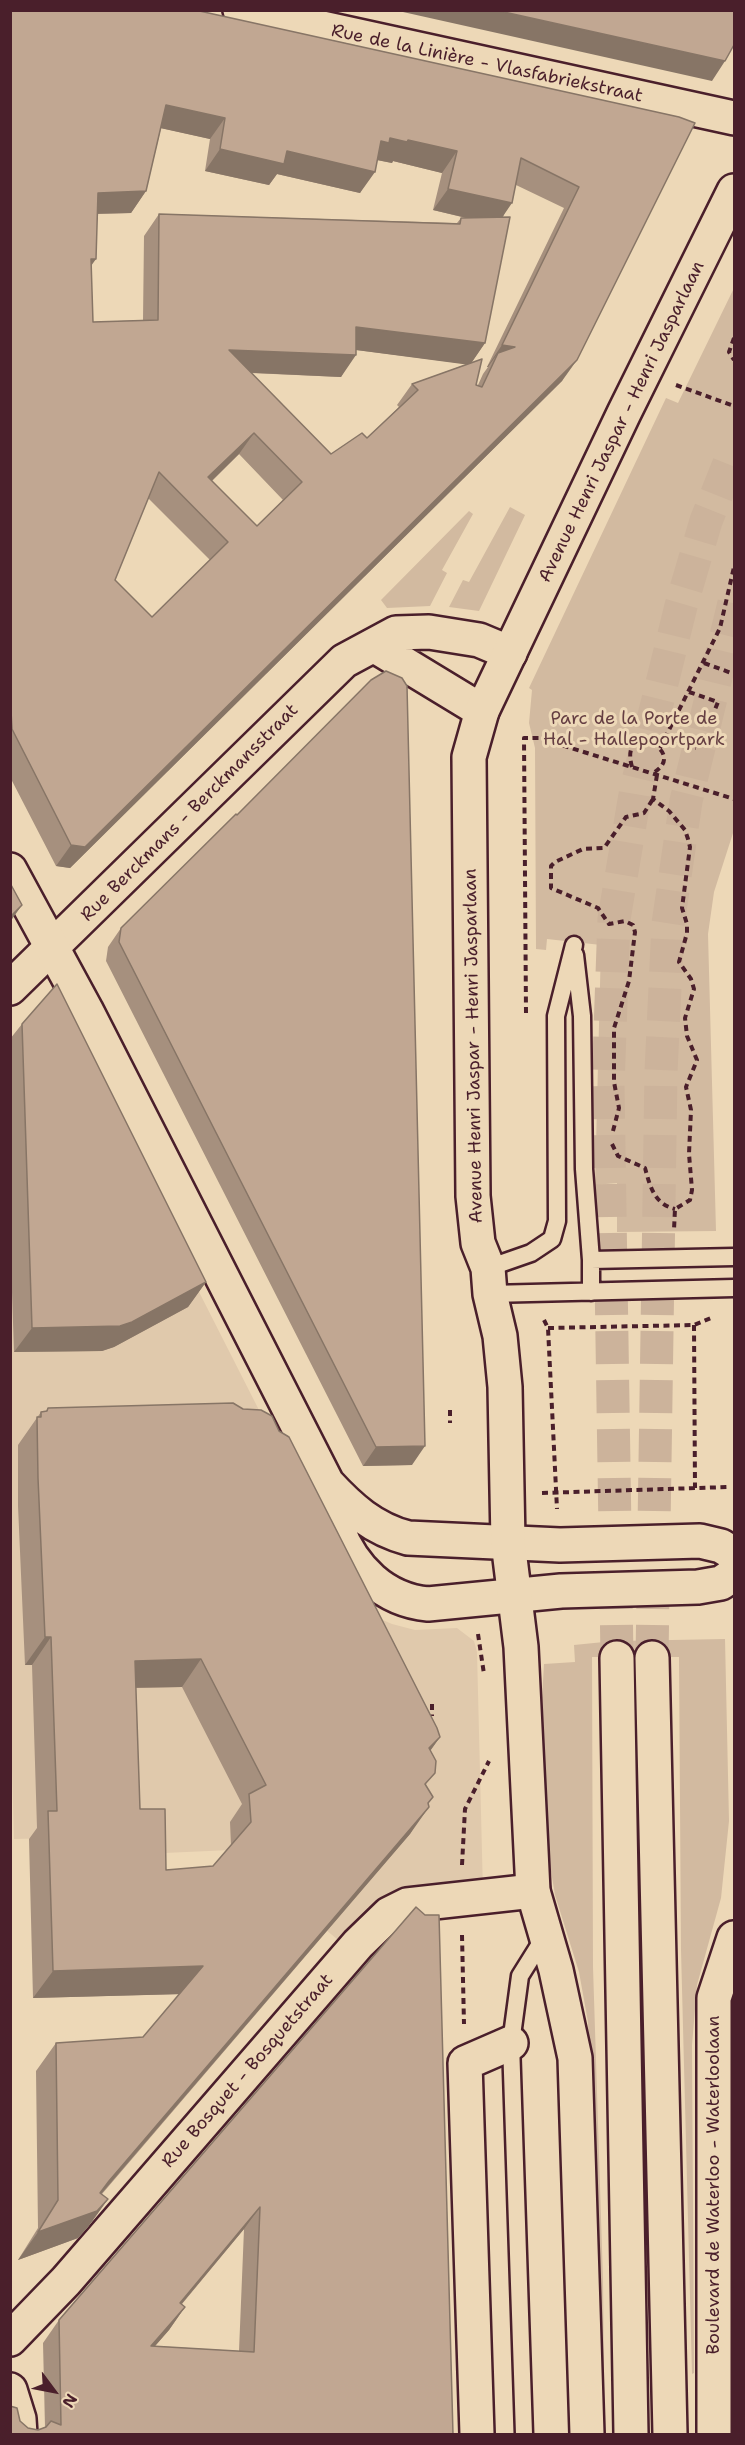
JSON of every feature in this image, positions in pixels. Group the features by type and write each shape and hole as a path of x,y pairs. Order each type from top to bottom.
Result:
{"main road":[{"name":"Rue de la Linière - Vlasfabriekstraat","path":"240,10 735,118"},
{"name":"Avenue Henri Jaspar - Henri Jasparlaan","path":"587,2434 576,2058 556,1970 533,1891 521,1647 508,1542 505,1387 500,1336 489,1281 478,1243 473,1196 469,756 482,711 645,370 735,191"},
{"path":"482,711 375,646 396,633 429,632 479,640 510,653"},
{"name":"Rue Berckmans - Berckmansstraat","path":"10,988 344,661 375,646"},
{"path":"10,870 327,1483 337,1528 357,1563 371,1580 387,1593 411,1602 428,1604 513,1594 698,1587 721,1583 735,1574"},
{"path":"327,1483 351,1509 364,1519 395,1535 408,1538 560,1545 700,1541 721,1546 735,1554"},
{"path":"617,1658 632,2434"},
{"path":"651,1658 670,2434"},
{"name":"Rue Bosquet - Bosquetstraat","path":"10,2339 66,2281 358,1944 389,1914 407,1905 533,1891"},
{"name":"Boulevard de Waterloo - Waterloolaan","path":"714,2434 714,1998 735,1938"},
{"path":"477,2434 465,2063 512,2043"},
{"path":"10,2390 19,2420 20,2434"}],"lane":[{"path":"489,1281 552,1239 557,1221 556,1016 574,945 582,1016 584,1169 591,1260 591,1292"},
{"path":"591,1260 735,1257"},
{"path":"489,1281 591,1292 735,1288"},
{"path":"524,2434 512,2043 520,1976 546,1935"}],"path":[{"path":"735,338 729,352 735,360"},
{"path":"652,773 662,764 660,748 720,628 735,567"},
{"path":"704,663 735,674"},
{"path":"689,692 718,702 714,712"},
{"path":"666,737 696,748"},
{"path":"524,738 539,738 735,799"},
{"path":"632,767 630,754 635,745 651,741 660,748"},
{"path":"653,799 669,811 685,831 690,847 682,908 687,933 680,962 691,979 694,989 685,1018 687,1036 697,1060 686,1088 691,1110 689,1154 692,1190 690,1200 675,1209 663,1205 652,1193 645,1168 618,1156 612,1144 619,1108 614,1082 614,1028 629,981 634,943 633,925 625,921 609,924 598,908 551,888 551,866 555,862 583,849 604,848 626,817 644,813 653,799 657,775"},
{"path":"674,1231 675,1209"},
{"path":"548,1328 694,1325 714,1317"},
{"path":"694,1325 695,1488"},
{"path":"450,1410 450,1423"},
{"path":"506,1491 557,1494 729,1487"},
{"path":"478,1636 485,1682"},
{"path":"424,1709 432,1716 432,1704"},
{"path":"465,2063 462,1899 465,1809 492,1757"}],"shaded area":[{"path":"96,1089 294,1479 376,1617 415,1630 457,1628 474,1641 477,1652 483,1893 344,1945 231,1850 164,1853 145,1836 14,1839 10,1698 10,1202"}],"green space":[{"name":"Parc de la Porte de Hal - Hallepoortpark","path":"734,288 734,830 714,892 708,934 716,1231 617,1232 617,1183 595,1185 601,945 547,939 546,950 536,949 535,748 529,723 532,690 529,688 666,398 678,403"},
{"path":"510,507 525,515 479,611 449,607 463,580 469,582"},
{"path":"469,511 473,514 442,570 447,573 430,606 387,608 381,600"},
{"path":"725,1639 729,1821 721,1898 697,1985 692,2045 694,2373 692,2374 681,1950 679,1657 592,1657 593,1967 603,2280 604,2377 600,2378 588,2022 579,1972 555,1895 548,1853 542,1698 544,1664 575,1662 574,1645 604,1642 604,1649 619,1648 619,1641"},
{"path":"734,1981 734,2021 731,2023 734,2031 734,2044 730,2047 734,2053 734,2066 731,2068 734,2075 734,2088 730,2091 734,2098 734,2111 730,2113 734,2120 734,2133 730,2136 734,2143 734,2156 731,2158 734,2165 734,2178 730,2180 734,2188 734,2200 731,2203 734,2209 734,2223 731,2225 734,2232 734,2246 731,2248 734,2254 732,2270 734,2291 732,2293 734,2314 732,2316 734,2336 732,2338 734,2342 734,2434 729,2434 727,2018"}],"building":[{"path":"10,10 195,10 679,117 695,123 577,360 85,847 71,845 12,729 10,693","holes":["166,105 225,118 220,149 284,164 287,151 375,172 381,141 389,143 390,138 457,151 448,189 512,203 521,158 579,187 502,345 515,347 498,353 482,387 476,385 482,359 412,384 418,390 367,438 362,433 331,454 229,350 356,355 356,327 485,343 510,217 461,218 460,224 159,214 158,320 93,322 91,259 96,259 98,193 146,191","254,433 302,482 257,526 208,477","159,472 228,542 152,617 115,580"]},
{"path":"495,10 735,10 735,43 725,61"},
{"path":"386,671 402,678 407,686 425,1446 376,1447 119,942 121,928 371,680"},
{"path":"10,883 22,905 10,917"},
{"path":"57,984 206,1282 132,1322 120,1326 32,1328 22,1024"},
{"path":"233,1403 243,1409 261,1410 272,1416 279,1431 289,1437 440,1737 429,1748 436,1761 435,1773 425,1784 433,1797 428,1803 429,1807 109,2181 100,2193 108,2199 97,2211 38,2232 58,2200 56,2043 143,2037 203,1966 53,1971 48,1811 57,1811 51,1637 45,1637 37,1417 41,1417 41,1412 47,1411 48,1408","holes":["201,1659 266,1785 249,1794 251,1822 213,1866 166,1870 165,1809 140,1809 135,1661"]},
{"path":"416,1907 425,1915 439,1915 453,2434 10,2434 10,2406 17,2408 20,2421 28,2428 38,2430 46,2427 51,2421 61,2425 59,2320","holes":["260,2207 254,2352 151,2346 185,2307 180,2303"]}],"tunnel":[{"path":"617,1658 608,1086 614,919 636,789 681,606 706,521 734,451"},
{"path":"652,1658 661,1072 668,924 686,801 734,603"}]}
